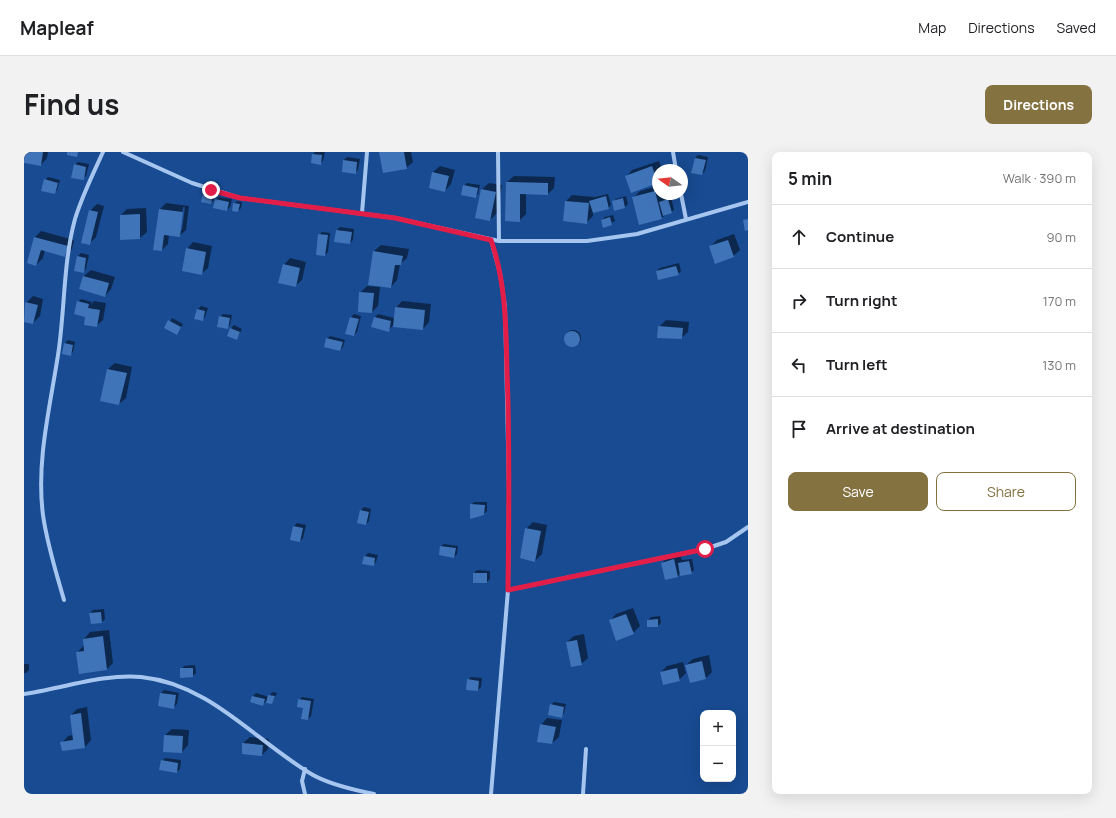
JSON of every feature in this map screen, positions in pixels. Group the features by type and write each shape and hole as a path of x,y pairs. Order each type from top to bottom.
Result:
{"street":[{"path":"64,600 43,514 42,475 46,435 60,340 71,237 76,218 103,152"},
{"path":"123,152 192,184 240,198 362,213 409,221 499,241 587,241 637,234 748,202"},
{"path":"362,213 367,152"},
{"path":"498,152 499,241"},
{"path":"673,152 675,164"},
{"path":"683,200 686,219"},
{"path":"491,240 500,273 505,307 509,483 508,590 491,794"},
{"path":"508,590 705,549 726,542 748,527"},
{"path":"24,694 114,677 142,677 162,680 199,695 214,703 268,745 313,775 334,784 374,794"},
{"path":"583,794 586,749"},
{"path":"305,769 302,781 305,794"}],"building":[{"path":"24,152 43,152 41,166 24,163"},
{"path":"67,152 78,152 77,157 67,155"},
{"path":"379,152 404,152 407,169 383,173"},
{"path":"312,154 322,155 321,165 311,163"},
{"path":"695,158 706,160 702,175 691,173"},
{"path":"343,160 357,162 356,174 342,172"},
{"path":"74,164 86,167 84,180 71,178"},
{"path":"652,166 652,185 631,193 625,176"},
{"path":"432,172 449,176 445,192 429,188"},
{"path":"44,179 58,183 55,194 41,191"},
{"path":"506,182 548,183 548,195 520,194 520,222 505,221"},
{"path":"463,185 478,188 476,198 461,195"},
{"path":"481,189 496,192 490,221 475,218"},
{"path":"652,192 652,200 657,200 662,219 639,225 632,197"},
{"path":"203,194 213,196 211,204 201,202"},
{"path":"606,196 609,209 593,213 589,201"},
{"path":"623,198 625,208 614,211 612,201"},
{"path":"215,199 229,202 227,211 213,208"},
{"path":"668,200 672,213 663,216 659,202"},
{"path":"565,201 589,203 587,224 563,221"},
{"path":"233,203 240,204 238,212 232,211"},
{"path":"159,209 183,212 180,237 164,235 162,251 153,250"},
{"path":"89,210 98,212 90,245 81,243"},
{"path":"140,214 140,239 120,240 120,215"},
{"path":"610,217 612,225 603,228 601,220"},
{"path":"748,219 748,230 745,231 743,220"},
{"path":"336,230 352,232 350,244 334,242"},
{"path":"318,234 328,235 325,256 316,255"},
{"path":"34,237 68,246 65,257 41,250 36,266 27,263"},
{"path":"728,240 734,257 715,264 709,246"},
{"path":"186,248 206,252 202,275 182,271"},
{"path":"373,251 403,256 401,265 395,265 391,288 368,285"},
{"path":"77,256 86,258 84,273 74,271"},
{"path":"283,264 300,268 296,287 278,283"},
{"path":"676,266 679,275 658,280 656,271"},
{"path":"83,276 109,283 105,297 79,289"},
{"path":"359,292 374,293 372,313 358,312"},
{"path":"77,301 89,304 88,308 100,310 97,327 84,325 85,317 74,314"},
{"path":"25,302 38,305 33,324 24,322"},
{"path":"395,307 425,310 423,330 393,327"},
{"path":"197,309 205,311 203,321 194,319"},
{"path":"219,316 230,318 228,329 217,327"},
{"path":"350,317 359,319 354,336 345,334"},
{"path":"374,317 391,321 389,332 371,327"},
{"path":"168,320 181,327 177,335 164,328"},
{"path":"658,326 683,328 682,339 657,338"},
{"path":"230,328 240,332 237,340 227,336"},
{"path":"569,331 575,331 580,336 578,345 575,347 569,347 564,342 564,336"},
{"path":"326,338 343,342 340,351 324,347"},
{"path":"64,343 73,345 71,356 62,354"},
{"path":"107,369 127,373 119,405 100,401"},
{"path":"470,504 485,505 484,515 470,519"},
{"path":"360,510 369,512 366,525 357,523"},
{"path":"293,526 303,528 300,542 290,540"},
{"path":"525,528 541,531 535,562 520,558"},
{"path":"440,546 456,548 454,558 439,555"},
{"path":"364,556 375,558 374,566 362,564"},
{"path":"674,559 678,577 665,580 661,563"},
{"path":"689,561 692,574 680,576 678,563"},
{"path":"473,573 487,573 487,583 473,583"},
{"path":"101,612 102,623 91,624 89,613"},
{"path":"626,614 634,634 616,641 609,620"},
{"path":"658,619 658,627 647,627 647,620"},
{"path":"103,636 107,670 79,674 76,652 84,651 83,639"},
{"path":"577,640 582,665 571,667 566,642"},
{"path":"702,661 706,679 690,683 685,665"},
{"path":"180,668 193,668 193,677 180,678"},
{"path":"677,668 680,681 663,685 660,672"},
{"path":"467,679 479,681 478,691 466,690"},
{"path":"160,693 176,695 174,709 158,706"},
{"path":"268,695 275,696 272,704 266,703"},
{"path":"252,696 265,699 263,706 250,702"},
{"path":"298,699 311,701 308,720 301,719 303,708 297,707"},
{"path":"550,704 564,707 562,718 548,715"},
{"path":"81,713 85,748 62,751 60,742 73,740 70,715"},
{"path":"540,724 556,727 552,744 537,742"},
{"path":"164,735 183,736 182,753 163,752"},
{"path":"242,743 263,745 262,756 242,754"},
{"path":"161,760 178,763 177,773 159,770"}],"route":[{"path":"211,190 240,198 395,218 491,240 496,253 505,307 509,490 508,590 705,549"}]}
